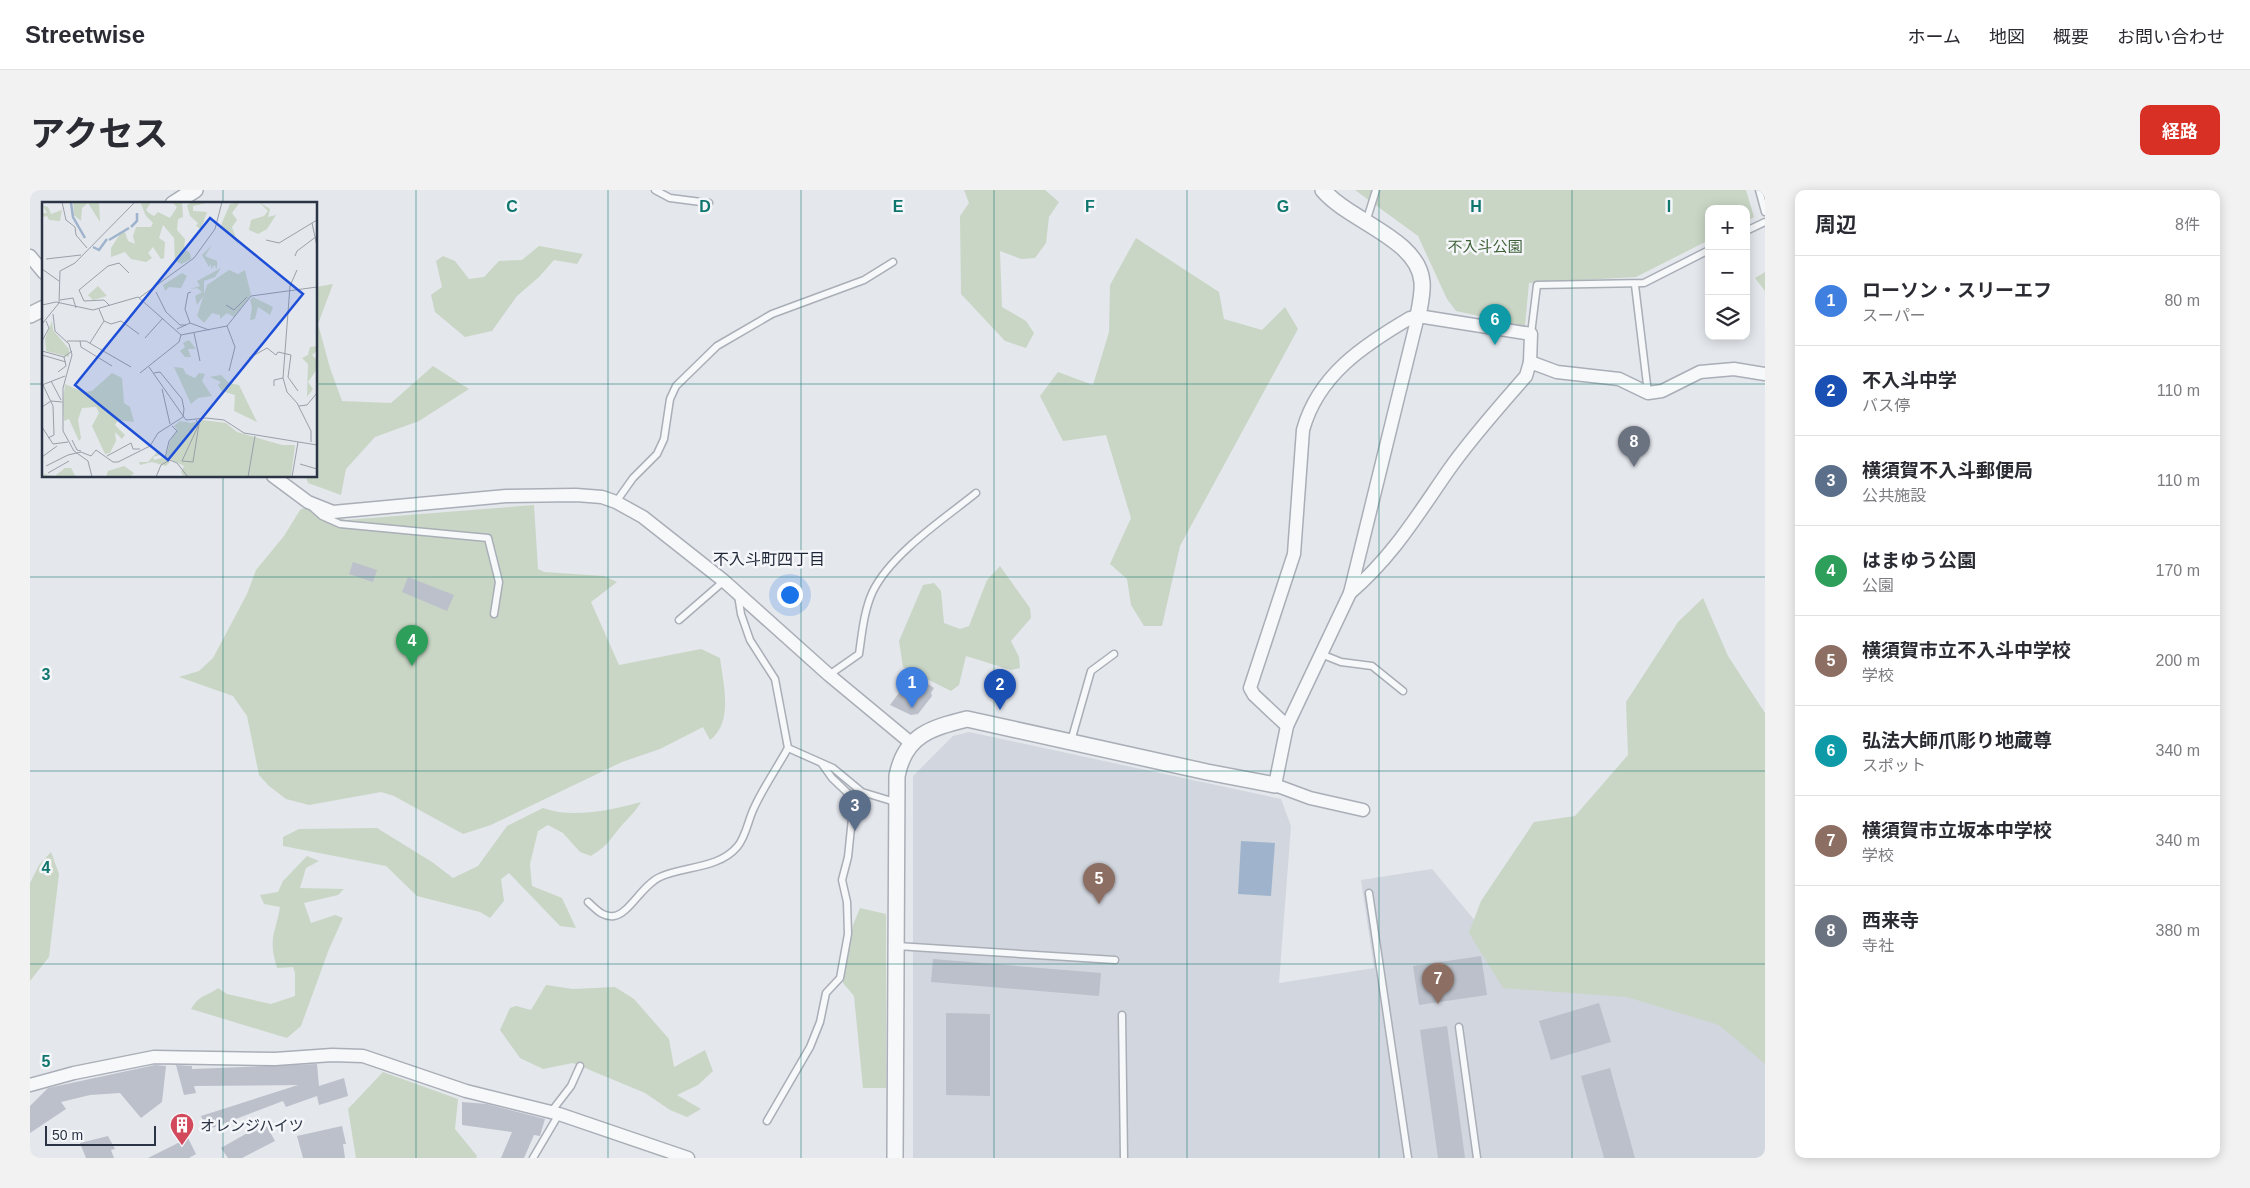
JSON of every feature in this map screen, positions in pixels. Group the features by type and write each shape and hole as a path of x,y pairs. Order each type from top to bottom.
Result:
{"street":[{"path":"176,202 196,190"},
{"path":"1275,785 1288,726 1350,593 1418,316 1422,280 1415,263 1403,246 1346,211 1323,190"},
{"path":"30,256 42,271"},
{"path":"30,315 42,309"},
{"path":"1288,726 1254,695 1250,688 1294,554 1303,430 1307,415 1346,360 1410,318 1418,316 1531,334 1530,362 1526,376 1449,469 1400,542 1374,572 1350,593"},
{"path":"1530,362 1557,372 1619,379 1648,393 1662,391 1700,372 1734,369 1765,374"},
{"path":"276,478 308,502 333,512 506,496 576,495 602,497 616,502 643,517 738,592 829,675 911,743"},
{"path":"895,1158 897,776 900,761 911,743 929,730 967,719 1275,785 1310,798 1362,810"},
{"path":"30,1085 74,1073 154,1057 275,1059 332,1055 363,1056 466,1091 555,1113 688,1158"}],"lane":[{"path":"655,190 670,198 709,203"},
{"path":"1365,224 1376,190"},
{"path":"1759,190 1765,212"},
{"path":"1750,229 1765,222"},
{"path":"1531,334 1537,285 1635,285 1644,283 1705,252"},
{"path":"616,502 633,478 657,454 664,439 670,399 676,386 717,346 772,314 864,280 894,262"},
{"path":"1635,285 1648,393"},
{"path":"829,675 859,654 865,615 874,590 885,574 918,541 976,493"},
{"path":"308,502 322,516 340,524 488,538 499,582 494,614"},
{"path":"679,620 724,581"},
{"path":"588,902 603,915 614,916 626,912 634,899 650,883 660,877 688,870 727,856 738,847 754,808 788,748 775,679 750,640 741,614 738,592"},
{"path":"1071,742 1091,671 1114,654"},
{"path":"1321,654 1341,662 1372,666 1403,690"},
{"path":"788,748 832,768 862,792 897,803"},
{"path":"767,1121 810,1048 820,1022 826,993 840,978 848,934 847,902 842,880 848,857 854,799 832,778 822,764"},
{"path":"1369,893 1408,1158"},
{"path":"895,945 1116,960"},
{"path":"1122,1015 1124,1158"},
{"path":"1459,1027 1477,1158"},
{"path":"533,1158 580,1066"}],"shaded area":[{"path":"969,732 1281,799 1291,826 1279,983 1374,968 1361,880 1432,869 1491,940 1765,1014 1765,1158 913,1158 913,776 953,736"}],"green space":[{"path":"964,190 1045,190 1059,202 1049,217 1046,243 1035,258 1021,259 1000,251 1002,307 1026,321 1034,333 1026,348 1005,341 961,294 960,216 969,203"},
{"name":"不入斗公園","path":"1355,190 1746,190 1754,217 1750,219 1750,205 1705,205 1705,242 1636,277 1529,283 1525,326 1456,311 1447,299 1418,236"},
{"path":"1136,238 1219,292 1224,319 1262,330 1285,307 1298,329 1180,546 1162,626 1144,626 1131,605 1127,579 1110,564 1131,518 1106,435 1063,441 1040,396 1058,372 1093,385 1109,332 1110,285"},
{"path":"539,246 583,254 577,264 554,260 539,277 517,296 492,331 465,337 435,312 431,295 442,287 436,261 443,256 455,261 469,279 484,277 499,261 522,260"},
{"path":"1765,272 1765,291 1755,278"},
{"path":"333,284 318,324 318,287"},
{"path":"318,324 330,368 342,401 391,403 433,366 469,389 419,421 375,437 346,469 341,495 308,483 307,478 318,478"},
{"path":"534,505 538,569 544,572 604,576 617,582 591,602 619,665 701,649 720,658 725,713 717,732 710,740 703,727 660,749 622,762 491,825 463,834 394,796 381,792 309,805 286,799 269,786 259,775 247,716 233,696 179,677 199,671 213,658 247,594 256,570 284,536 300,510 304,508 346,520"},
{"path":"1000,566 1030,608 1031,618 1011,641 1019,657 1020,668 1011,670 966,656 959,685 951,691 903,667 899,641 923,585 934,583 941,591 944,623 960,629 969,626 987,580"},
{"path":"1703,598 1728,656 1765,713 1765,1064 1719,1025 1627,997 1503,988 1469,933 1481,901 1534,822 1575,816 1628,755 1626,702 1678,622"},
{"path":"641,802 609,842 591,856 580,852 563,833 548,825 538,831 530,864 532,886 562,898 576,928 560,926 509,873 501,879 504,901 490,918 480,912 417,896 386,866 283,846 283,837 299,829 377,828 432,862 453,878 478,866 507,826 543,808 567,813 580,813 618,808"},
{"path":"51,852 59,874 49,957 30,981 30,883 39,865"},
{"path":"307,856 319,861 306,868 300,888 344,889 338,895 304,903 311,923 335,915 343,918 329,949 301,1026 287,1038 191,1009 201,998 218,988 227,994 271,1004 295,996 295,973 293,967 277,968 274,958 273,937 280,907 264,904 260,895 278,892 283,881"},
{"path":"860,908 886,914 886,1088 863,1088 854,996 843,983 853,925"},
{"path":"546,985 573,989 615,987 634,999 669,1039 674,1067 705,1050 713,1071 698,1085 677,1095 701,1109 687,1117 670,1110 645,1093 573,1063 543,1069 520,1058 500,1030 510,1008 516,1006 531,1010"},
{"path":"383,1072 458,1099 455,1129 477,1156 476,1158 356,1158 348,1109"}],"water":[{"path":"1241,841 1275,843 1271,896 1238,894"}],"building":[{"path":"353,562 377,570 373,582 349,574"},
{"path":"408,577 454,595 447,611 402,592"},
{"path":"922,680 934,688 931,693 932,696 918,714 911,715 890,705 901,690 904,690 912,682 917,685"},
{"path":"1481,956 1487,995 1419,1005 1413,966"},
{"path":"933,959 1101,973 1099,996 931,982"},
{"path":"1599,1003 1611,1042 1551,1060 1539,1021"},
{"path":"946,1013 990,1014 990,1096 946,1095"},
{"path":"1447,1026 1465,1158 1438,1158 1420,1030"},
{"path":"317,1064 319,1086 344,1078 348,1096 319,1105 317,1096 286,1107 283,1101 207,1130 201,1116 298,1085 194,1086 196,1093 184,1095 176,1065 192,1066 192,1069"},
{"path":"155,1065 166,1066 162,1102 141,1118 120,1093 90,1095 61,1102 66,1109 30,1133 30,1106 48,1088"},
{"path":"1610,1068 1635,1158 1604,1158 1581,1076"},
{"path":"462,1102 487,1104 545,1119 540,1136 534,1135 524,1158 501,1158 512,1132 462,1125"},
{"path":"265,1123 275,1141 242,1158 228,1158 221,1148"},
{"path":"342,1126 346,1144 343,1144 345,1158 303,1158 297,1136"},
{"path":"108,1136 115,1149 111,1150 114,1158 86,1158 80,1143"},
{"name":"オレンジハイツ","path":"188,1138 196,1154 189,1158 148,1158"}],"place":[{"name":"弘法大師爪彫り地蔵尊","path":"1495,345"},
{"name":"西来寺","path":"1634,467"},
{"name":"はまゆう公園","path":"412,666"},
{"name":"ローソン・スリーエフ","path":"912,708"},
{"name":"不入斗中学","path":"1000,710"},
{"name":"横須賀不入斗郵便局","path":"855,831"},
{"name":"横須賀市立不入斗中学校","path":"1099,904"},
{"name":"横須賀市立坂本中学校","path":"1438,1004"},
{"name":"オレンジハイツ","path":"182,1146"}],"district":[{"name":"不入斗町四丁目","path":"769,559"}]}
